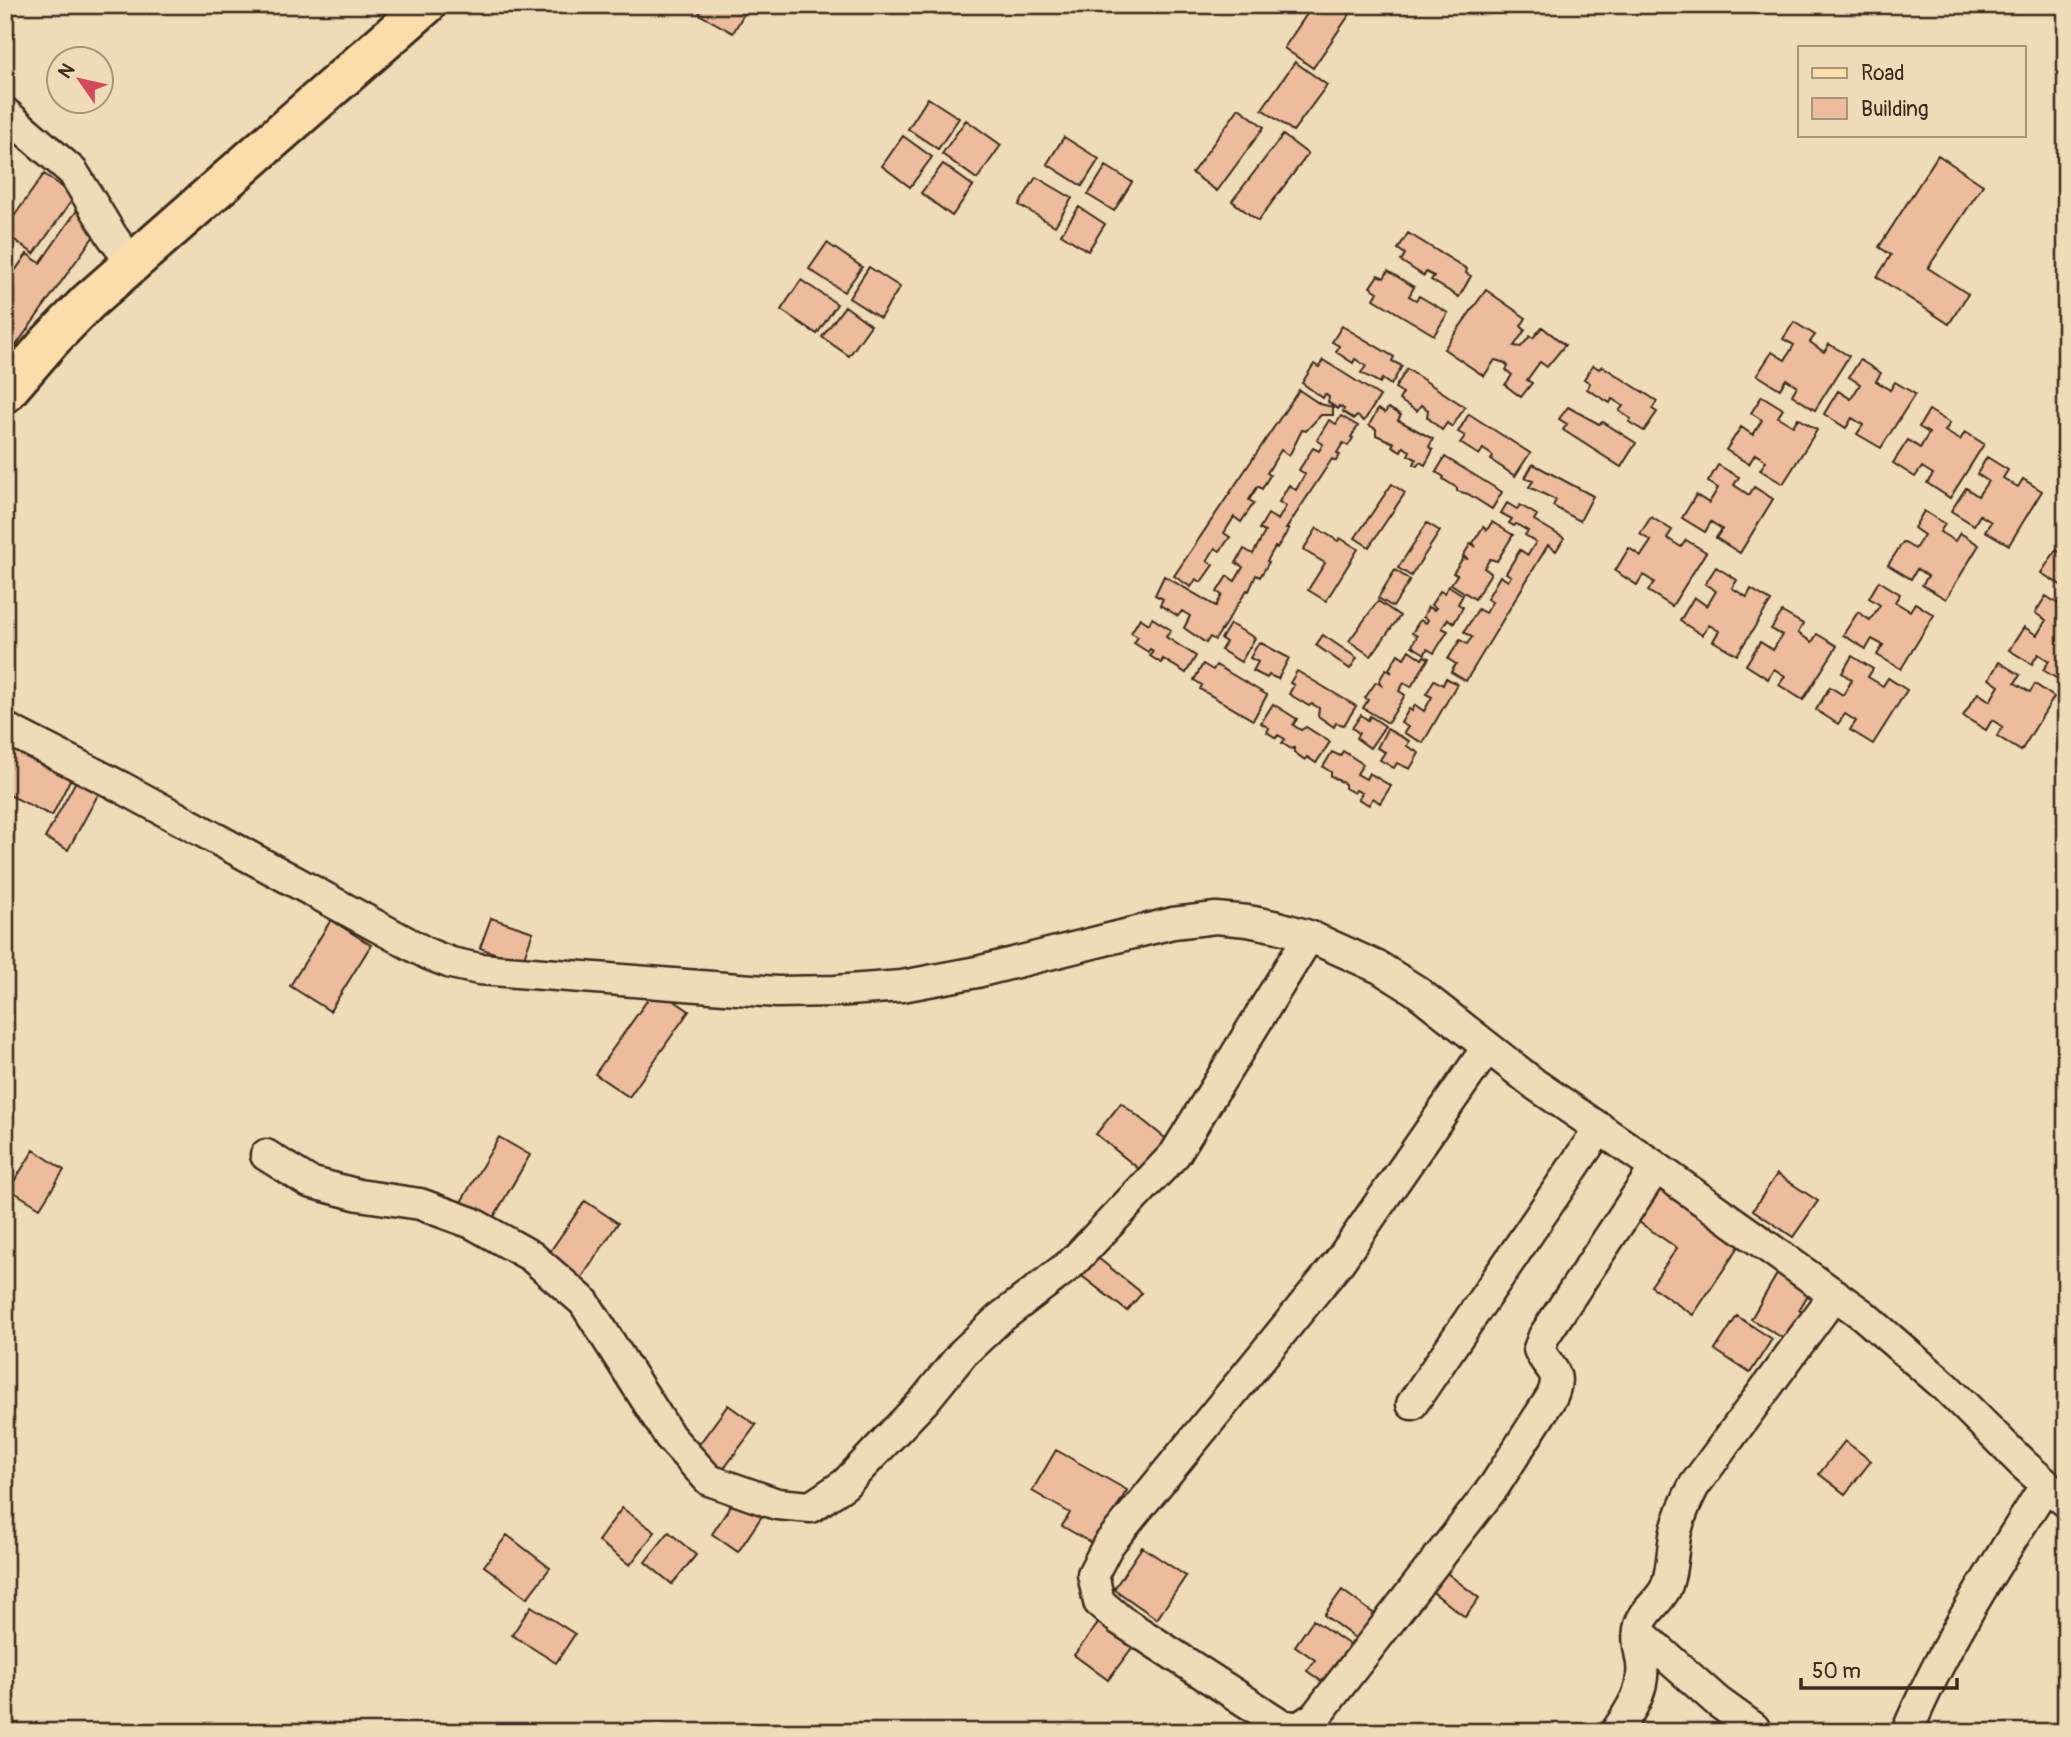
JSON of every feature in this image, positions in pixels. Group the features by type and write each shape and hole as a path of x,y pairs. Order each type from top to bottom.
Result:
{"main road":[{"path":"8,385 78,311 131,262 426,5"}],"street":[{"path":"5,113 73,172 131,262"},
{"path":"5,728 121,786 428,954 452,964 479,969 777,992 835,991 902,986 977,972 1173,923 1216,918 1248,920 1278,926 1308,936 1380,968 1487,1048 1863,1315 1927,1370 2056,1494 2007,1546 1961,1620 1929,1679 1907,1732"},
{"path":"266,1155 309,1182 359,1195 420,1204 472,1223 531,1256 584,1302 670,1437 709,1480 777,1504 811,1507 845,1484 924,1401 963,1353 999,1319 1072,1263 1175,1154 1308,936"},
{"path":"1487,1048 1339,1262 1108,1545 1093,1574 1099,1602 1120,1620 1282,1725 1298,1728 1315,1717 1495,1485 1552,1395 1557,1383 1555,1371 1543,1359 1539,1349 1544,1336 1656,1167"},
{"path":"1412,1404 1600,1128"},
{"path":"1616,1732 1641,1689 1642,1665 1638,1644 1640,1624 1665,1589 1672,1568 1681,1512 1694,1486 1835,1294"},
{"path":"1639,1632 1718,1702 1754,1728"}],"building":[{"path":"704,5 749,5 733,33 699,14"},
{"path":"1313,5 1356,5 1313,68 1284,48"},
{"path":"1295,62 1327,85 1293,131 1262,109"},
{"path":"928,98 959,118 938,149 908,129"},
{"path":"1239,108 1264,127 1217,191 1192,173"},
{"path":"966,120 1001,145 977,179 942,154"},
{"path":"1283,135 1308,154 1258,221 1232,201"},
{"path":"903,136 932,157 910,187 882,166"},
{"path":"1064,137 1099,159 1082,186 1047,164"},
{"path":"1938,155 1983,185 1928,268 1968,294 1949,324 1877,277 1891,255 1879,247"},
{"path":"943,164 973,186 952,216 921,193"},
{"path":"1106,166 1132,182 1114,211 1088,195"},
{"path":"44,174 75,196 34,254 5,233 5,229"},
{"path":"1036,177 1072,198 1055,226 1019,205"},
{"path":"1079,207 1105,224 1088,251 1061,234"},
{"path":"78,209 101,226 7,358 5,285 27,254 40,263"},
{"path":"1408,233 1467,269 1466,273 1471,276 1459,297 1431,280 1434,276 1426,272 1424,276 1401,261 1405,254 1398,249"},
{"path":"827,243 862,267 844,292 809,269"},
{"path":"869,267 900,287 880,318 849,298"},
{"path":"1388,271 1414,287 1409,296 1416,300 1419,296 1448,313 1434,335 1374,299 1378,292 1370,287 1378,275 1384,278"},
{"path":"801,280 837,304 817,334 781,310"},
{"path":"1486,290 1526,318 1521,326 1525,330 1514,346 1521,347 1542,327 1565,345 1547,367 1540,362 1527,380 1532,383 1521,397 1505,385 1512,375 1506,370 1508,366 1505,363 1495,360 1484,376 1444,349"},
{"path":"845,306 871,325 849,356 822,337"},
{"path":"1794,322 1815,335 1810,342 1824,352 1829,344 1849,356 1815,410 1792,395 1797,386 1786,379 1780,389 1757,375 1772,352 1785,360 1794,345 1783,339"},
{"path":"1342,326 1394,357 1392,361 1402,366 1391,385 1382,379 1380,383 1361,373 1366,366 1355,359 1353,363 1336,352 1339,346 1332,342"},
{"path":"1323,360 1380,396 1364,421 1357,416 1354,419 1343,412 1344,409 1339,406 1338,409 1328,402 1329,397 1325,394 1323,398 1302,383 1314,364 1319,367"},
{"path":"1860,360 1881,373 1876,381 1890,390 1895,382 1915,394 1881,448 1857,434 1863,425 1852,418 1846,428 1824,414 1838,391 1851,399 1860,384 1849,377"},
{"path":"1593,365 1599,369 1602,366 1657,401 1652,409 1657,412 1644,431 1629,422 1631,419 1619,411 1623,406 1612,399 1610,403 1587,389 1590,383 1584,379"},
{"path":"1407,369 1465,407 1452,427 1447,423 1442,430 1427,417 1428,410 1421,405 1417,411 1399,400 1403,393 1395,388"},
{"path":"1299,390 1320,404 1333,407 1333,415 1321,415 1306,431 1302,430 1289,456 1281,450 1267,473 1270,475 1262,489 1258,486 1249,500 1254,503 1241,522 1234,517 1224,533 1230,537 1220,551 1215,548 1207,561 1213,565 1201,582 1196,579 1191,587 1174,576"},
{"path":"1762,396 1783,409 1778,417 1793,426 1798,418 1817,430 1783,484 1760,470 1766,461 1755,454 1749,464 1726,450 1741,427 1753,435 1762,420 1751,413"},
{"path":"1568,407 1599,424 1603,422 1636,443 1621,467 1563,430 1567,424 1559,419"},
{"path":"1388,408 1401,415 1398,420 1433,439 1429,447 1433,450 1425,465 1420,462 1417,466 1414,464 1416,459 1408,455 1410,451 1403,447 1401,451 1392,446 1394,443 1376,435 1376,429 1369,425 1378,409 1385,413"},
{"path":"1929,410 1950,423 1945,431 1960,440 1965,432 1984,444 1950,498 1927,483 1933,474 1922,467 1915,477 1893,463 1908,440 1920,448 1929,433 1919,427"},
{"path":"1469,414 1530,453 1515,476 1491,460 1493,456 1483,449 1479,455 1460,443 1465,436 1458,432"},
{"path":"1341,416 1358,426 1351,437 1353,438 1348,446 1343,443 1336,461 1332,459 1286,529 1289,529 1277,548 1275,547 1260,577 1256,575 1249,591 1247,590 1215,640 1210,637 1206,643 1184,628 1190,616 1182,611 1178,616 1160,605 1163,599 1155,595 1164,576 1216,606 1222,595 1217,592 1227,576 1235,581 1243,567 1236,563 1244,549 1253,554 1265,532 1259,529 1268,514 1278,520 1286,506 1279,502 1289,485 1296,490 1305,474 1299,470 1313,448 1319,451 1323,444 1317,440 1329,420 1336,424"},
{"path":"1445,457 1502,492 1492,509 1468,494 1457,491 1457,488 1436,472"},
{"path":"1987,457 2008,470 2003,478 2018,487 2023,479 2042,491 2009,545 1985,531 1991,522 1980,515 1974,525 1951,511 1966,488 1978,496 1988,481 1977,474"},
{"path":"1533,464 1593,496 1580,521 1553,506 1556,500 1529,487 1533,481 1525,478"},
{"path":"1718,465 1739,477 1734,485 1749,495 1754,487 1773,499 1740,553 1716,538 1722,529 1711,522 1705,532 1682,518 1696,495 1709,503 1718,488 1708,482"},
{"path":"1392,484 1405,493 1369,547 1355,538"},
{"path":"1507,503 1517,509 1520,505 1537,515 1534,520 1564,538 1556,551 1548,545 1466,681 1451,672 1456,664 1448,659 1460,640 1467,644 1472,637 1464,632 1478,609 1485,613 1492,602 1487,599 1500,576 1508,581 1511,576 1506,573 1520,550 1528,555 1536,542 1525,535 1528,531 1509,523 1512,519 1501,513"},
{"path":"1924,511 1945,524 1940,532 1955,541 1960,533 1979,545 1946,599 1922,585 1928,576 1917,569 1911,579 1888,565 1903,542 1915,549 1924,535 1914,528"},
{"path":"1651,517 1672,530 1667,538 1681,547 1686,540 1706,552 1672,606 1648,591 1654,582 1643,575 1637,585 1615,571 1629,548 1641,556 1651,541 1640,534"},
{"path":"1492,522 1513,535 1497,561 1490,559 1484,568 1491,573 1475,599 1451,584 1457,575 1453,573 1463,558 1468,559 1463,556 1471,543 1476,547 1473,543 1483,527 1487,530"},
{"path":"1427,523 1440,531 1411,576 1398,568"},
{"path":"1317,528 1358,549 1326,601 1308,590 1325,563 1303,550"},
{"path":"2056,550 2066,556 2064,587 2041,573"},
{"path":"1716,567 1737,580 1732,588 1747,597 1751,589 1771,601 1737,655 1713,641 1719,631 1709,625 1702,635 1680,621 1694,597 1707,606 1716,591 1705,584"},
{"path":"1395,570 1410,580 1393,607 1378,598"},
{"path":"1879,581 1900,594 1895,602 1910,611 1915,603 1934,615 1901,669 1877,655 1883,645 1872,639 1866,649 1843,635 1858,612 1870,620 1880,605 1869,598"},
{"path":"1449,586 1463,595 1458,604 1463,607 1454,623 1448,619 1442,628 1448,631 1434,653 1427,649 1425,654 1412,646 1417,636 1412,633 1420,620 1426,623 1428,620 1423,617 1428,607 1434,610 1436,608 1431,605 1440,591 1444,593"},
{"path":"2046,596 2066,609 2061,617 2066,620 2066,684 2043,670 2049,661 2038,654 2032,664 2009,650 2024,627 2037,635 2046,620 2035,613"},
{"path":"1378,601 1400,616 1371,656 1349,641"},
{"path":"1782,612 1803,624 1798,633 1812,642 1817,634 1837,646 1803,700 1779,685 1785,676 1774,669 1768,679 1746,665 1760,642 1773,650 1782,635 1771,629"},
{"path":"1140,618 1149,624 1152,618 1171,630 1166,637 1196,656 1186,673 1163,659 1161,663 1150,656 1153,651 1150,649 1148,652 1134,643 1138,637 1131,633"},
{"path":"1230,624 1255,638 1241,662 1221,650 1226,642 1221,639"},
{"path":"1323,635 1357,658 1350,669 1316,645"},
{"path":"1259,642 1289,658 1278,679 1269,675 1267,678 1253,671 1258,662 1250,658"},
{"path":"1409,650 1422,659 1424,656 1429,658 1411,687 1404,683 1399,691 1405,695 1388,723 1363,708 1368,700 1365,698 1376,682 1381,685 1379,681 1386,669 1392,673 1389,669 1398,654 1404,658"},
{"path":"1852,656 1873,669 1868,677 1883,686 1888,678 1907,690 1873,744 1850,730 1856,721 1845,714 1838,724 1816,710 1830,687 1843,695 1852,680 1842,673"},
{"path":"1999,662 2020,675 2015,683 2030,692 2035,684 2054,697 2021,751 1997,736 2003,727 1992,720 1986,730 1963,716 1978,693 1990,701 1999,686 1989,679"},
{"path":"1203,664 1213,670 1216,665 1267,695 1253,720 1200,689 1202,685 1194,680"},
{"path":"1297,671 1356,706 1344,725 1336,723 1334,727 1318,716 1319,708 1312,704 1309,706 1289,694 1294,685 1290,683"},
{"path":"1446,678 1457,684 1423,743 1404,733 1408,727 1401,723 1409,709 1412,711 1415,705 1424,711 1432,697 1426,694 1434,680 1443,685"},
{"path":"1273,704 1297,719 1293,725 1301,730 1306,727 1330,742 1316,763 1307,757 1305,760 1294,752 1294,748 1282,743 1285,739 1278,735 1276,738 1267,732 1269,728 1261,723"},
{"path":"1361,715 1368,720 1370,716 1385,726 1370,748 1356,738 1359,733 1352,728"},
{"path":"1387,729 1409,741 1407,746 1419,753 1410,769 1397,763 1394,768 1380,760 1385,752 1377,748"},
{"path":"7,747 71,778 52,816 5,793"},
{"path":"1343,751 1363,764 1357,774 1366,779 1369,773 1391,786 1380,803 1373,798 1369,805 1358,799 1362,793 1356,790 1354,793 1345,788 1345,784 1331,776 1331,772 1323,767 1332,752 1340,756"},
{"path":"76,781 99,793 68,850 45,838"},
{"path":"491,918 533,932 522,963 480,948"},
{"path":"331,920 371,945 330,1011 290,986"},
{"path":"656,988 689,1011 629,1097 595,1074"},
{"path":"1121,1103 1170,1142 1145,1174 1096,1134"},
{"path":"499,1137 530,1155 488,1227 457,1209"},
{"path":"34,1150 64,1170 40,1208 9,1189"},
{"path":"1777,1174 1818,1201 1793,1237 1753,1210"},
{"path":"1655,1187 1740,1245 1693,1315 1651,1286 1677,1248 1633,1218"},
{"path":"585,1201 618,1223 581,1279 547,1256"},
{"path":"1093,1254 1142,1293 1127,1311 1078,1273"},
{"path":"1780,1269 1812,1288 1799,1310 1807,1315 1791,1343 1751,1319"},
{"path":"1737,1316 1772,1339 1750,1373 1715,1350"},
{"path":"728,1405 756,1425 720,1474 692,1454"},
{"path":"1845,1441 1871,1461 1845,1494 1819,1474"},
{"path":"1056,1450 1127,1490 1095,1545 1062,1526 1070,1513 1032,1491"},
{"path":"738,1495 764,1513 738,1552 712,1534"},
{"path":"622,1508 655,1532 630,1565 598,1541"},
{"path":"669,1532 696,1555 672,1584 645,1562"},
{"path":"507,1535 550,1568 527,1598 484,1566"},
{"path":"1142,1547 1186,1576 1157,1619 1114,1589"},
{"path":"1443,1570 1479,1598 1465,1617 1429,1589"},
{"path":"1342,1590 1377,1616 1359,1641 1324,1615"},
{"path":"531,1606 575,1634 556,1663 512,1635"},
{"path":"1104,1616 1137,1641 1108,1680 1074,1655"},
{"path":"1313,1620 1353,1647 1327,1685 1307,1671 1315,1660 1295,1646"}]}
